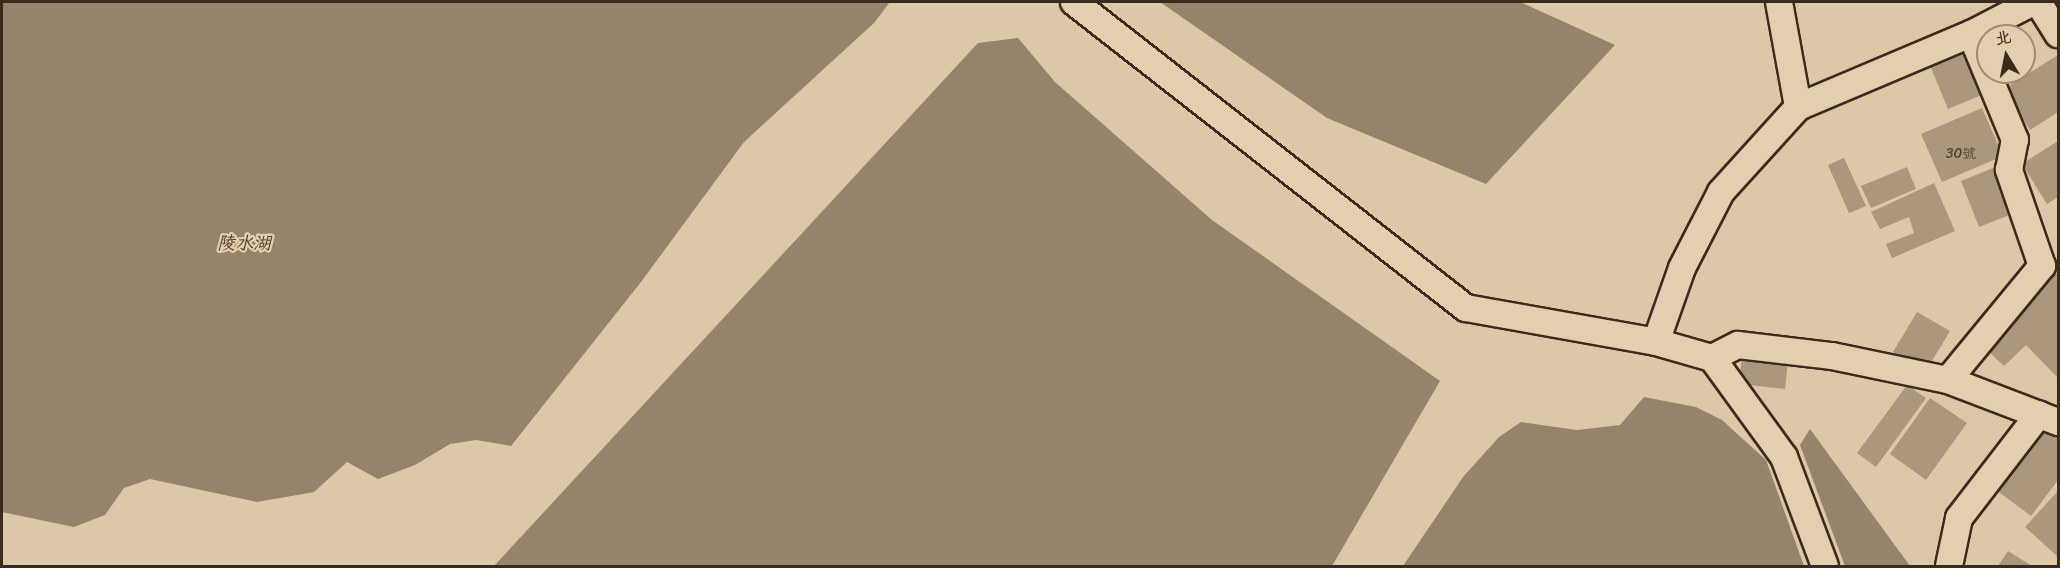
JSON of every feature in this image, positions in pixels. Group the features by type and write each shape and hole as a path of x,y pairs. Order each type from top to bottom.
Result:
{"street":[{"path":"1074,2 1466,308 1656,342 1712,358 1784,457 1825,567"},
{"path":"1779,2 1797,106"},
{"path":"1656,342 1682,268 1721,192 1797,106 1971,34 2033,2"},
{"path":"2038,2 2058,34"},
{"path":"1948,380 2050,263 2009,170 2015,140 1971,34"},
{"path":"1712,358 1738,345 1772,347 1948,380 2049,418 1959,518 1949,567"}],"water":[{"name":"陵水湖","path":"2,2 890,2 874,23 744,142 641,282 511,446 476,440 450,444 415,465 378,479 347,462 314,492 257,502 150,479 124,488 105,515 74,527 2,512"},
{"path":"1160,2 1520,2 1615,45 1486,184 1327,118"},
{"path":"1018,38 1055,82 1212,220 1440,381 1332,566 494,566 978,43"},
{"path":"1644,397 1696,407 1722,420 1766,460 1804,566 1403,566 1463,477 1499,437 1521,422 1577,430 1620,425"},
{"path":"1810,429 1910,566 1845,566 1800,445"}],"building":[{"path":"1965,49 1976,75 1976,84 1980,84 1984,94 1948,109 1929,63"},
{"path":"2058,55 2058,112 2030,130 2004,89 2012,84 2036,84 2036,69"},
{"path":"1982,108 2003,156 1942,182 1921,134"},
{"path":"2058,141 2058,197 2047,204 2022,164"},
{"path":"1844,158 1866,206 1849,213 1828,165"},
{"path":"1907,167 1916,189 1871,208 1861,186"},
{"path":"1993,168 2012,214 1979,227 1961,181"},
{"path":"1934,183 1955,231 1892,258 1886,244 1914,233 1909,217 1880,229 1871,212"},
{"path":"2054,272 2058,275 2058,378 2026,345 2004,366 1985,348"},
{"path":"1917,312 1950,331 1926,371 1893,352"},
{"path":"1742,355 1788,360 1785,389 1739,384"},
{"path":"1907,385 1926,398 1876,467 1857,453"},
{"path":"1930,398 1967,423 1926,480 1890,454"},
{"path":"2044,424 2058,435 2058,480 2031,516 1995,489"},
{"path":"2058,491 2058,557 2025,527"},
{"path":"2008,551 2032,566 1998,566"}]}
